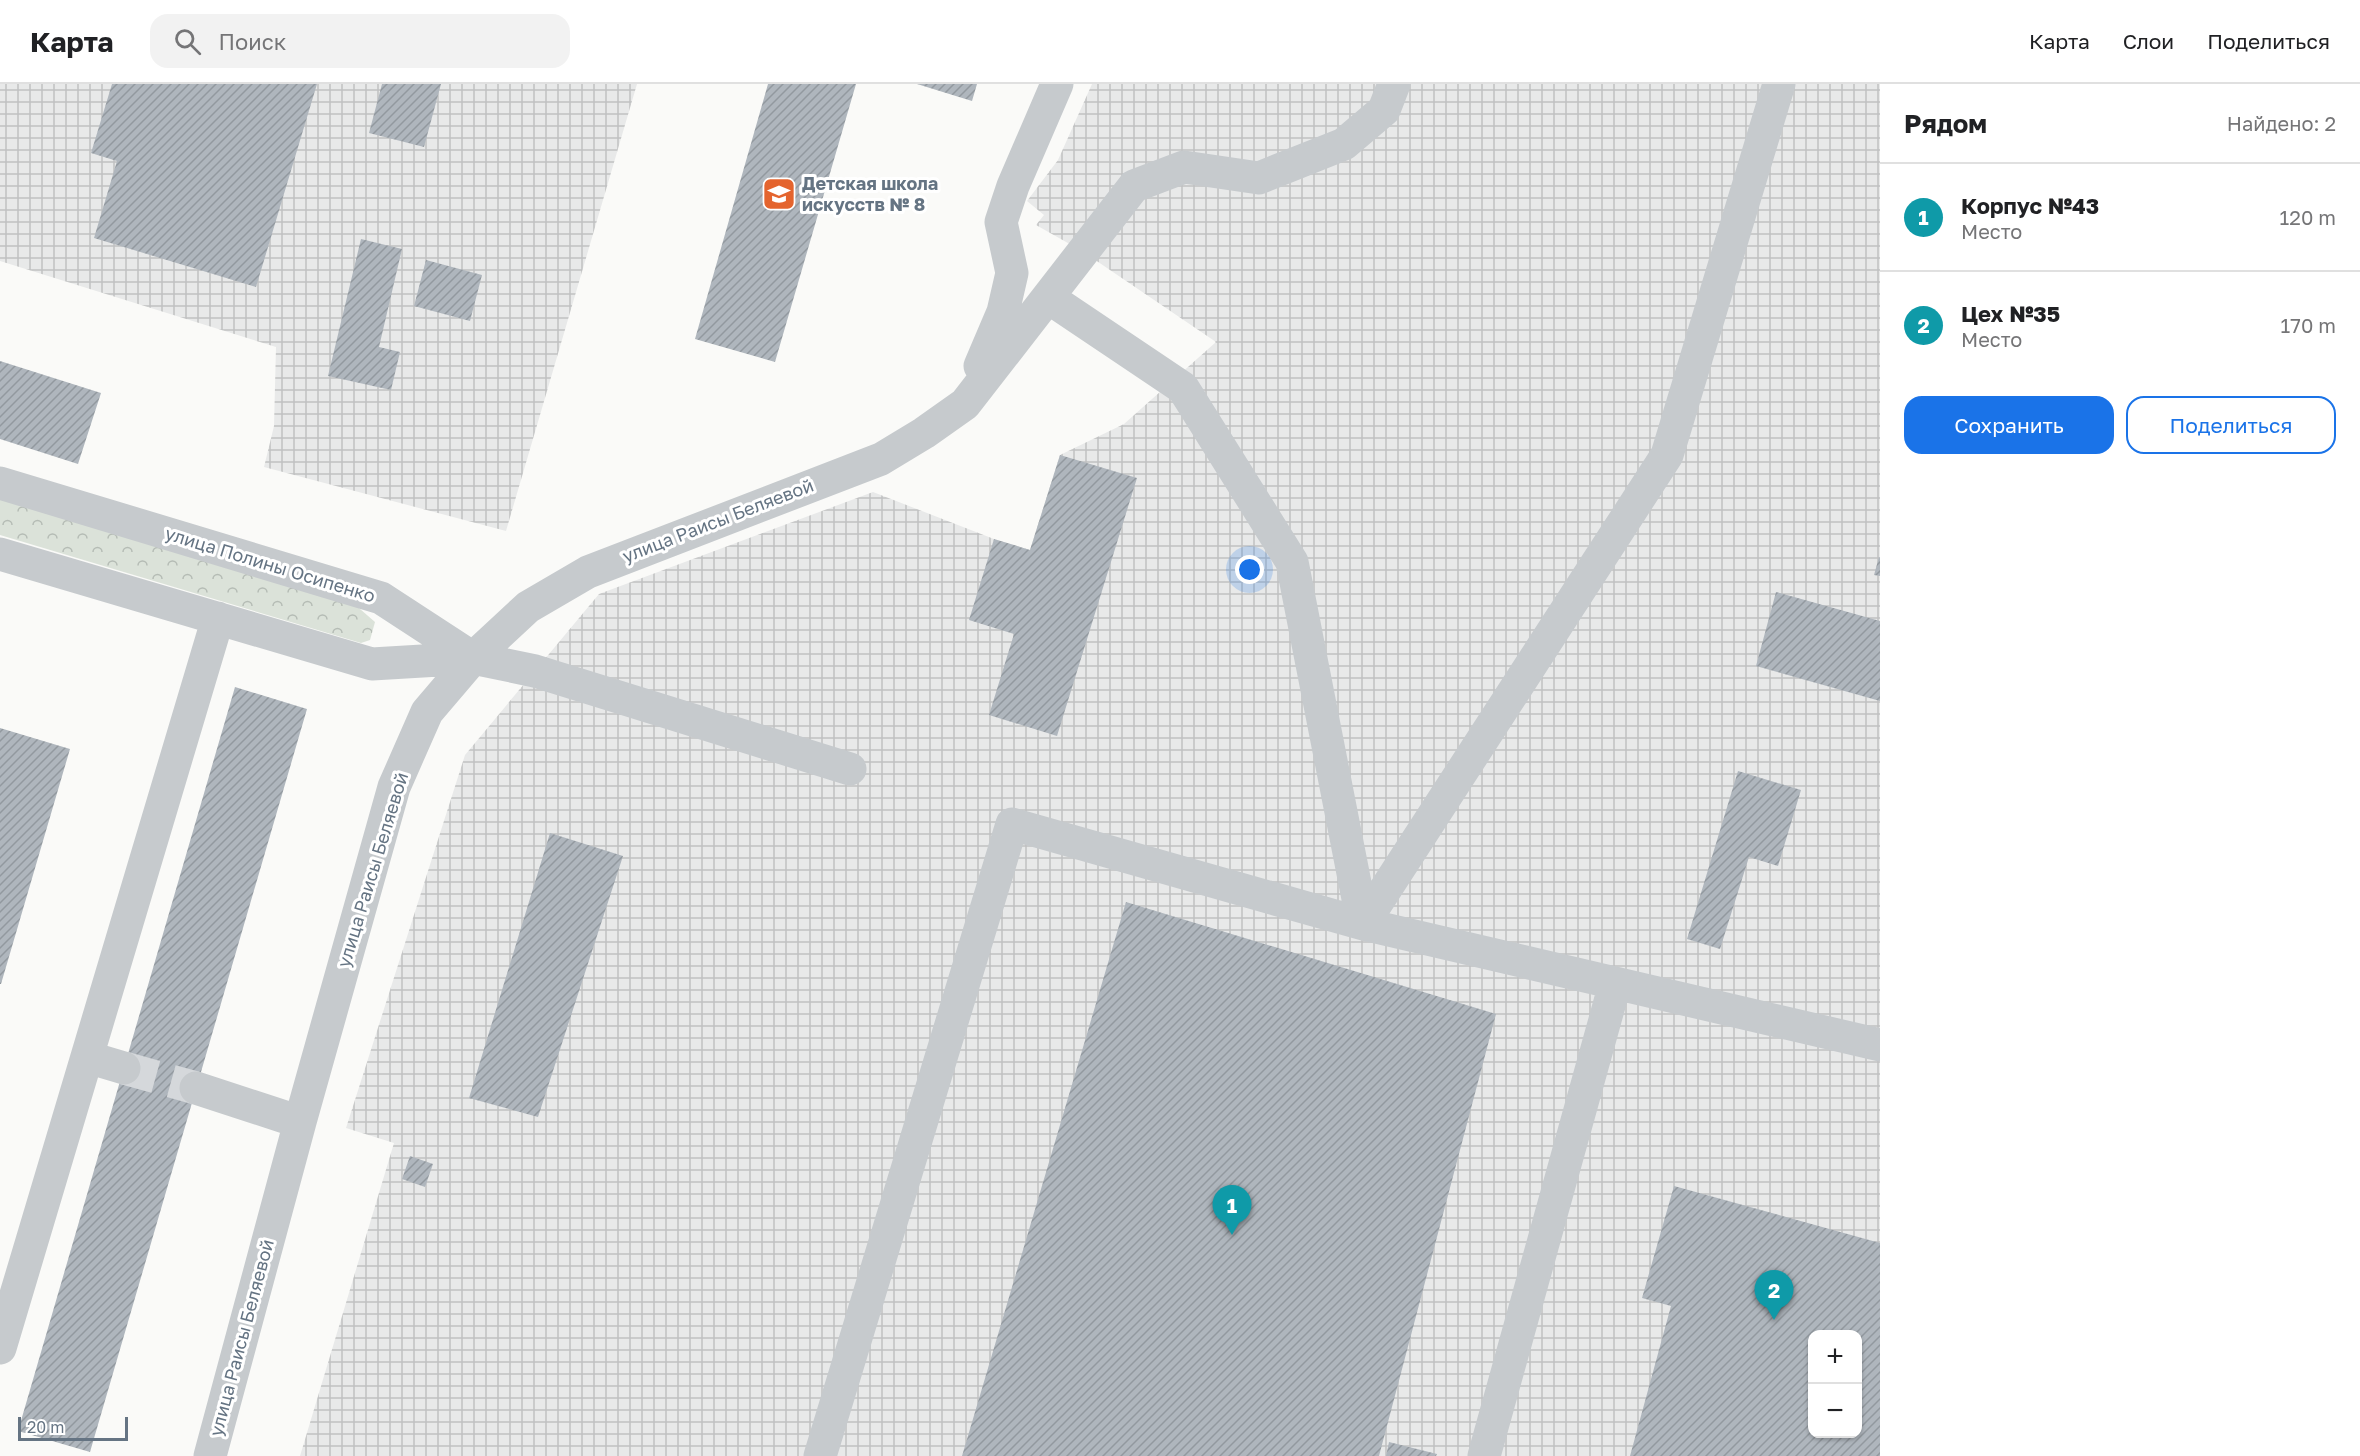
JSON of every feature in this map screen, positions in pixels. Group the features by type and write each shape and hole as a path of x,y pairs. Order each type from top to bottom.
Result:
{"street":[{"path":"964,404 1004,312 1012,273 1001,222 1013,186 1057,84"},
{"name":"улица Раисы Беляевой","path":"210,1456 394,787 428,712 473,658 528,607 588,572 881,459 924,433 964,404 1049,298 1082,251 1134,186 1184,167 1258,178 1269,174 1344,144 1384,110 1394,84"},
{"path":"1363,924 1667,455 1779,84"},
{"path":"1049,298 1183,387 1292,562 1363,924"},
{"name":"улица Полины Осипенко","path":"0,483 381,598 473,658"},
{"path":"0,554 372,664 473,658 535,671 850,769"},
{"path":"0,1348 218,618"},
{"path":"820,1456 1012,824 1363,924 1880,1046"},
{"path":"1484,1456 1615,984"},
{"path":"87,1057 124,1068"},
{"path":"196,1088 300,1122"}],"shaded area":[{"path":"0,84 637,84 506,531 264,467 274,426 276,347 0,261"},
{"path":"1092,84 1880,84 1880,1456 300,1456 394,1143 346,1128 465,755 599,594 873,492 994,539 1030,550 1060,455 1124,424 1216,342 1082,251 1036,225 1044,215 1027,201 1058,160"}],"green space":[{"path":"0,497 352,602 375,622 370,640 361,643 0,535"}],"building":[{"path":"112,84 317,84 256,287 94,238 117,161 91,153"},
{"path":"382,84 441,84 424,147 369,133"},
{"path":"768,84 856,84 775,362 695,339"},
{"path":"917,84 977,84 972,101"},
{"path":"361,239 402,249 379,347 400,352 391,390 328,376"},
{"path":"426,260 482,275 470,321 414,306"},
{"path":"0,361 101,393 78,464 0,439"},
{"path":"1060,455 1137,478 1057,736 989,715 1014,634 969,620 994,539 1030,550"},
{"path":"1880,558 1880,576 1874,575"},
{"path":"1776,592 1880,621 1880,701 1756,666"},
{"path":"235,687 307,709 90,1452 18,1431"},
{"path":"0,728 70,749 1,984 0,984"},
{"path":"1738,771 1801,790 1778,866 1749,857 1720,949 1687,939"},
{"path":"550,833 623,856 538,1117 469,1098"},
{"path":"1126,902 1496,1014 1379,1456 962,1456"},
{"path":"410,1156 433,1164 425,1187 402,1179"},
{"path":"1674,1186 1880,1243 1880,1456 1630,1456 1671,1306 1642,1298"},
{"path":"1389,1442 1437,1454 1436,1456 1386,1456"}],"tunnel":[{"path":"124,1068 196,1088"}],"place":[{"name":"Детская школа искусств № 8","path":"779,194"},
{"name":"Корпус №43","path":"1232,1235"},
{"name":"Цех №35","path":"1774,1320"}]}
